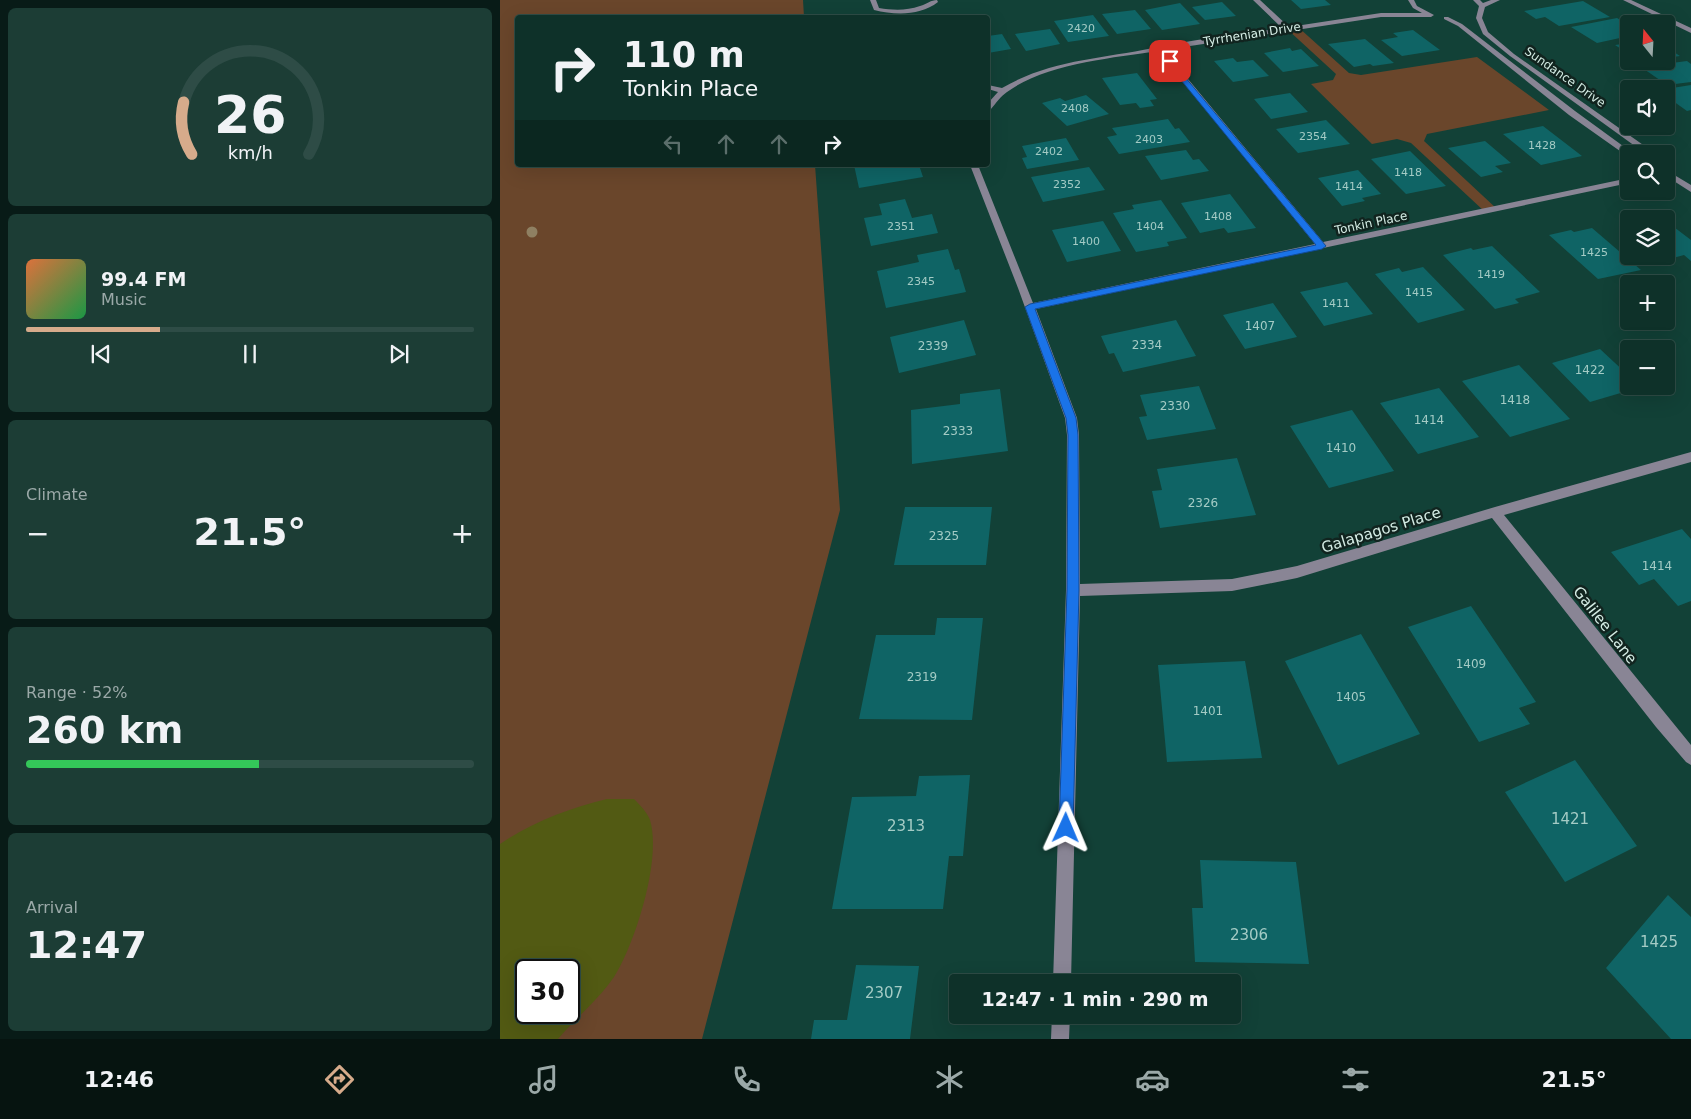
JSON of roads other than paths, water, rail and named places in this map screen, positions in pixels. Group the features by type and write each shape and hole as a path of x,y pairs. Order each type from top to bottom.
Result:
{"street":[{"path":"873,0 876,9 892,13 920,10 934,2 934,0"},
{"path":"1256,0 1287,29"},
{"path":"1476,0 1481,8"},
{"path":"1473,16 1481,8 1498,0"},
{"path":"1626,0 1691,31"},
{"path":"1404,4 1411,1 1415,7 1431,14 1446,18 1465,18"},
{"name":"Tyrrhenian Drive","path":"1380,15 1396,7"},
{"name":"Sundance Drive","path":"1481,8 1479,18 1485,33 1512,55 1639,145"},
{"name":"Tyrrhenian Drive","path":"990,105 1003,91 1030,77 1064,65 1159,48 1380,15 1431,14"},
{"name":"Sundance Drive","path":"1446,18 1460,25 1572,113 1620,147"},
{"path":"1159,48 1322,246"},
{"path":"990,88 1003,91"},
{"path":"975,167 1071,418 1074,474 1073,590 1062,974"},
{"path":"1675,178 1691,189"},
{"name":"Tonkin Place","path":"1030,307 1620,182"},
{"name":"Galapagos Place","path":"1073,590 1232,584 1266,579 1297,572 1495,512 1691,457"},
{"name":"Galilee Lane","path":"1495,512 1691,757"},
{"path":"1060,1039 1061,1024"}]}
